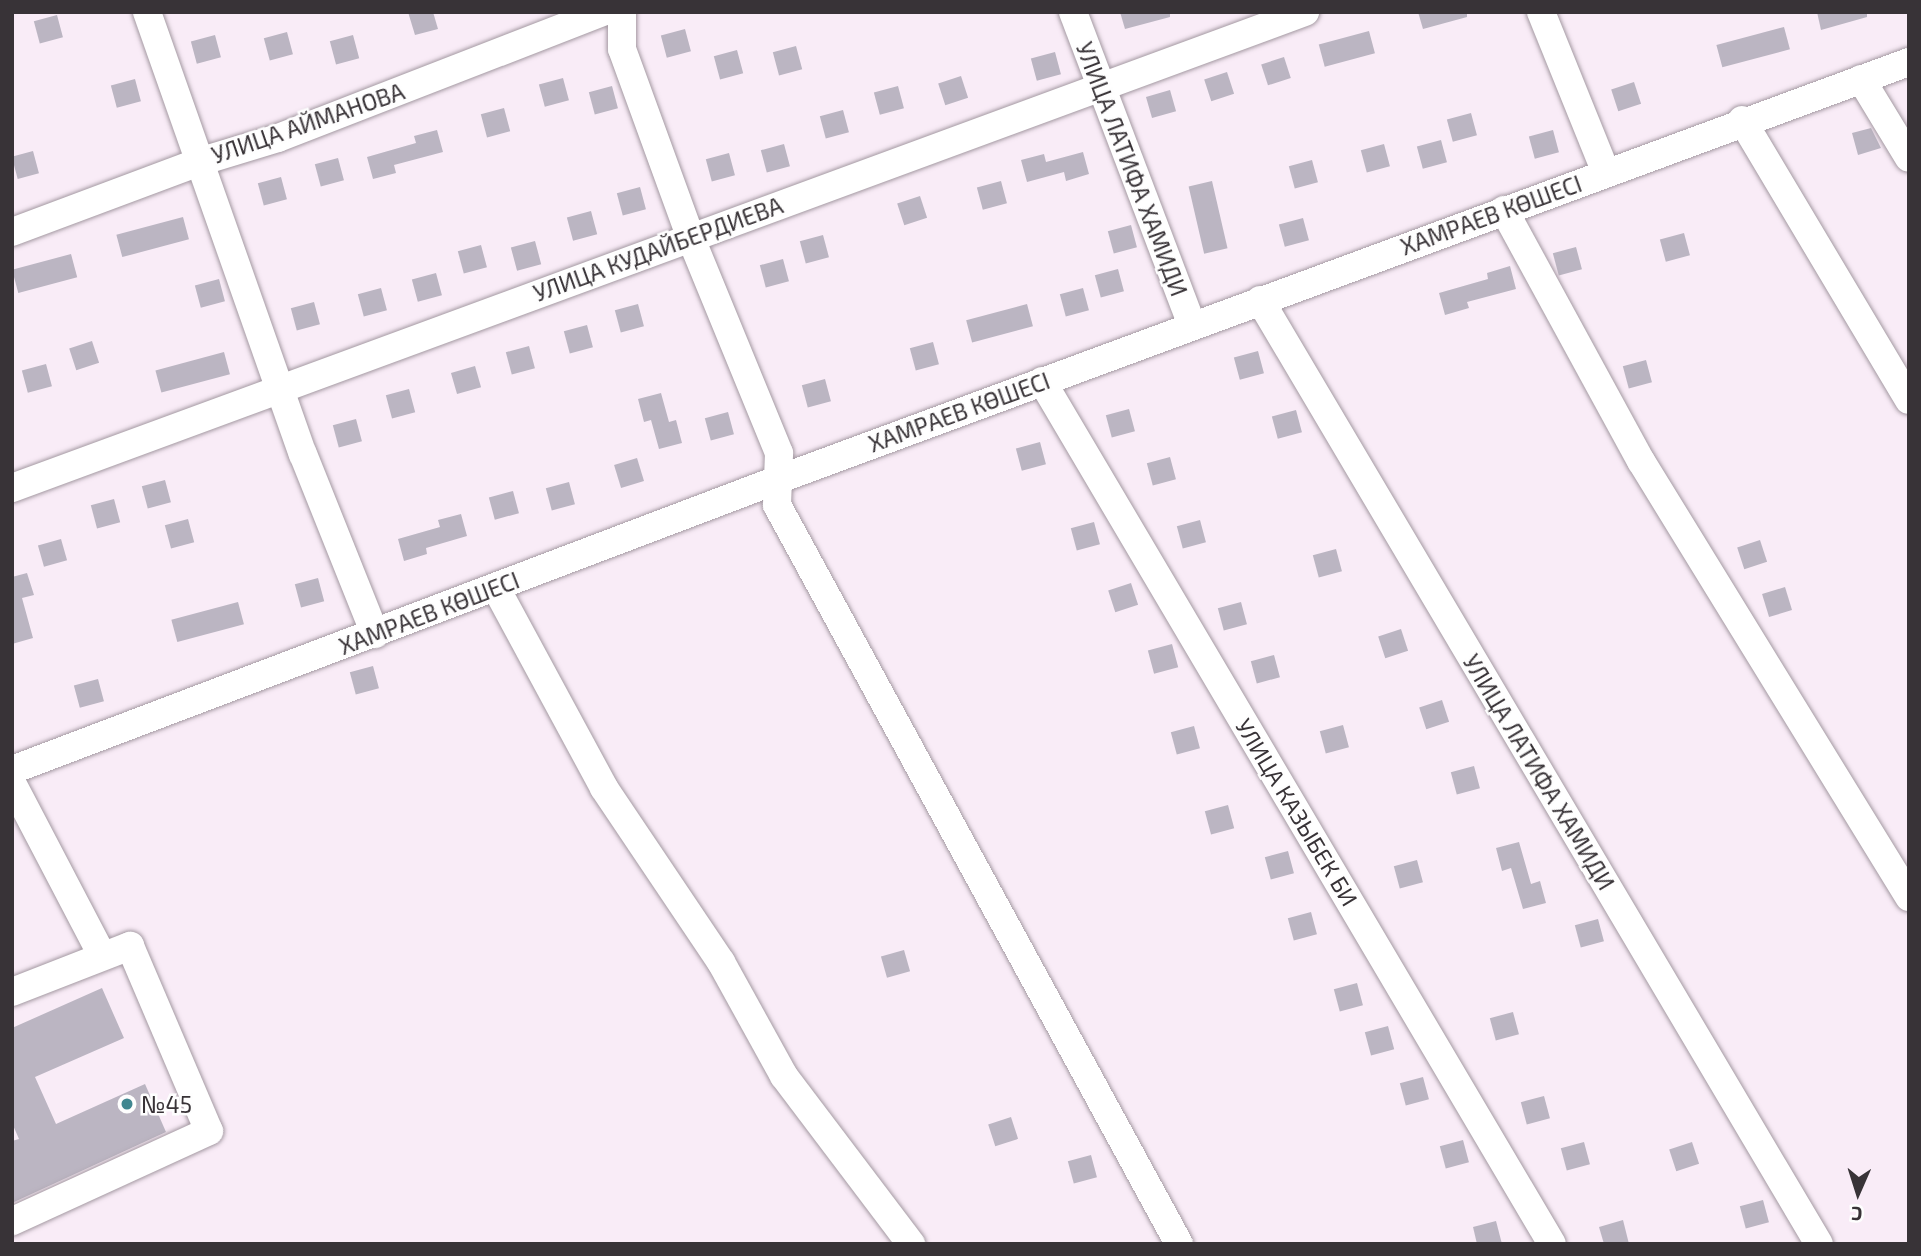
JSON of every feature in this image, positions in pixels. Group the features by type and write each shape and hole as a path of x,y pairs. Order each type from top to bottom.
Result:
{"street":[{"path":"148,12 284,389 303,454 375,634"},
{"name":"УЛИЦА АЙМАНОВА","path":"12,232 202,161 278,138 603,12"},
{"path":"622,12 622,49 690,236 779,453 777,506 1179,1244"},
{"name":"УЛИЦА ЛАТИФА ХАМИДИ","path":"1073,12 1192,325"},
{"name":"УЛИЦА КУДАЙБЕРДИЕВА","path":"12,488 690,236 1101,89 1305,12"},
{"path":"1541,12 1606,173"},
{"name":"ХАМРАЕВ КӨШЕСІ","path":"12,770 1192,325 1606,173 1742,120 1909,62"},
{"path":"1861,79 1909,158"},
{"path":"1742,120 1909,400"},
{"path":"1504,210 1641,461 1909,897"},
{"name":"УЛИЦА ЛАТИФА ХАМИДИ","path":"1260,300 1819,1244"},
{"name":"УЛИЦА КАЗЫБЕК БИ","path":"1042,381 1552,1244"},
{"path":"495,588 604,788 721,962 784,1076 911,1244"},
{"path":"12,783 102,955"},
{"path":"12,992 130,946 209,1131 12,1221"}],"building":[{"path":"408,12 433,12 438,29 415,35"},
{"path":"1120,12 1170,12 1170,17 1125,29"},
{"path":"1418,12 1467,12 1467,17 1423,29"},
{"path":"1817,12 1867,12 1867,17 1821,30"},
{"path":"57,15 63,37 40,43 34,21"},
{"path":"1784,27 1790,49 1722,67 1716,45"},
{"path":"685,29 691,51 667,58 661,35"},
{"path":"1369,31 1375,53 1325,67 1319,44"},
{"path":"287,32 293,54 270,60 264,38"},
{"path":"215,35 221,57 197,64 191,41"},
{"path":"353,35 359,58 336,64 330,41"},
{"path":"796,46 802,69 779,75 773,52"},
{"path":"737,50 743,73 720,79 714,56"},
{"path":"1055,52 1061,74 1037,81 1031,58"},
{"path":"1284,57 1291,78 1268,85 1261,64"},
{"path":"1227,72 1234,94 1211,101 1204,79"},
{"path":"961,76 968,98 945,105 938,83"},
{"path":"563,78 569,100 545,107 539,84"},
{"path":"135,79 141,101 117,108 111,85"},
{"path":"1634,82 1641,104 1618,111 1611,89"},
{"path":"612,86 618,108 595,114 589,92"},
{"path":"898,86 904,108 880,115 874,92"},
{"path":"1170,90 1176,111 1152,118 1146,97"},
{"path":"504,108 510,131 487,137 481,114"},
{"path":"843,110 849,132 826,138 820,116"},
{"path":"1471,113 1477,135 1453,142 1447,119"},
{"path":"1871,128 1881,148 1858,155 1852,133"},
{"path":"437,130 443,152 394,165 396,173 373,179 367,157 416,143 414,136"},
{"path":"1553,130 1559,152 1535,159 1529,136"},
{"path":"1441,140 1447,162 1423,169 1417,146"},
{"path":"784,144 790,166 767,172 761,150"},
{"path":"1384,144 1390,166 1367,172 1361,150"},
{"path":"33,151 39,173 18,179 12,157"},
{"path":"1083,152 1089,174 1066,181 1064,172 1027,182 1021,160 1044,154 1046,162"},
{"path":"729,153 735,175 712,181 706,159"},
{"path":"338,158 344,180 321,186 315,164"},
{"path":"1312,160 1318,182 1295,188 1289,166"},
{"path":"281,177 287,199 264,205 258,183"},
{"path":"1001,181 1007,203 983,210 977,187"},
{"path":"1212,181 1228,248 1204,254 1189,186"},
{"path":"640,187 646,209 623,215 617,193"},
{"path":"920,196 927,218 904,225 897,203"},
{"path":"591,211 597,234 573,241 567,217"},
{"path":"183,217 189,239 122,257 116,235"},
{"path":"1303,218 1309,240 1285,247 1279,224"},
{"path":"1131,225 1137,247 1114,253 1108,231"},
{"path":"1684,233 1690,255 1666,262 1660,239"},
{"path":"823,235 829,257 806,263 800,241"},
{"path":"535,241 541,264 517,271 511,247"},
{"path":"481,245 487,267 464,273 458,251"},
{"path":"1576,247 1582,269 1559,275 1553,253"},
{"path":"71,254 77,277 18,293 12,270"},
{"path":"783,259 789,281 766,287 760,265"},
{"path":"1510,266 1516,289 1467,302 1469,308 1445,315 1439,293 1488,279 1487,273"},
{"path":"1118,269 1124,291 1101,297 1095,275"},
{"path":"436,273 442,295 418,302 412,279"},
{"path":"219,279 225,301 201,308 195,285"},
{"path":"381,288 387,310 364,316 358,294"},
{"path":"1083,288 1089,310 1066,316 1060,294"},
{"path":"314,302 320,324 297,330 291,308"},
{"path":"638,304 644,326 621,332 615,310"},
{"path":"1027,304 1033,326 972,343 966,320"},
{"path":"587,325 593,347 570,353 564,331"},
{"path":"92,341 99,363 76,370 69,348"},
{"path":"933,342 939,364 916,370 910,348"},
{"path":"529,346 535,368 512,374 506,352"},
{"path":"1258,351 1264,373 1240,380 1234,357"},
{"path":"224,352 230,374 161,393 155,370"},
{"path":"1646,360 1652,382 1629,388 1623,366"},
{"path":"46,364 52,386 28,393 22,370"},
{"path":"475,366 481,387 457,394 451,373"},
{"path":"825,379 831,401 808,407 802,385"},
{"path":"409,389 415,412 392,418 386,395"},
{"path":"661,393 669,422 676,420 682,443 659,449 651,420 644,422 638,399"},
{"path":"1129,409 1135,431 1112,437 1106,415"},
{"path":"1296,410 1302,432 1278,439 1272,416"},
{"path":"728,412 734,434 711,440 705,418"},
{"path":"356,419 362,441 339,447 333,425"},
{"path":"1040,442 1046,464 1022,471 1016,448"},
{"path":"1170,457 1176,479 1153,485 1147,463"},
{"path":"637,458 644,481 621,488 614,465"},
{"path":"165,480 171,502 148,508 142,486"},
{"path":"569,482 575,504 552,510 546,488"},
{"path":"513,491 519,513 495,520 489,497"},
{"path":"114,499 120,522 97,528 91,505"},
{"path":"461,514 467,536 426,548 427,554 404,561 398,539 440,527 438,520"},
{"path":"188,519 194,542 171,548 165,525"},
{"path":"1200,520 1206,542 1183,548 1177,526"},
{"path":"1094,522 1100,544 1077,550 1071,528"},
{"path":"61,539 67,560 44,567 38,546"},
{"path":"1760,540 1767,562 1744,569 1737,547"},
{"path":"1336,549 1342,571 1319,577 1313,555"},
{"path":"27,573 34,595 22,598 33,638 12,644 12,577"},
{"path":"318,578 324,601 301,607 295,584"},
{"path":"1131,583 1138,605 1115,612 1108,590"},
{"path":"1785,587 1792,610 1769,617 1762,594"},
{"path":"238,602 244,624 177,642 171,620"},
{"path":"1241,602 1247,624 1224,630 1218,608"},
{"path":"1401,629 1408,651 1385,658 1378,636"},
{"path":"1172,644 1178,667 1154,674 1148,650"},
{"path":"1274,655 1280,677 1257,683 1251,661"},
{"path":"373,666 379,688 356,694 350,672"},
{"path":"98,679 104,701 80,708 74,685"},
{"path":"1442,700 1449,722 1426,729 1419,707"},
{"path":"1343,725 1349,747 1326,753 1320,731"},
{"path":"1194,726 1200,748 1177,754 1171,732"},
{"path":"1474,766 1480,788 1457,794 1451,772"},
{"path":"1228,805 1234,828 1211,834 1205,811"},
{"path":"1519,842 1531,884 1540,881 1546,903 1523,909 1511,868 1502,871 1496,848"},
{"path":"1288,851 1294,873 1271,879 1265,857"},
{"path":"1417,860 1423,882 1400,888 1394,866"},
{"path":"1311,912 1317,934 1294,940 1288,918"},
{"path":"1598,919 1604,941 1581,947 1575,925"},
{"path":"904,950 910,971 887,978 881,957"},
{"path":"1357,983 1363,1005 1340,1011 1334,989"},
{"name":"№45","path":"102,988 124,1038 35,1077 56,1124 145,1084 166,1132 12,1203 12,1141 19,1139 12,1123 12,1028"},
{"path":"1513,1012 1519,1034 1496,1040 1490,1018"},
{"path":"1388,1026 1394,1049 1371,1055 1365,1032"},
{"path":"1423,1077 1429,1099 1406,1105 1400,1083"},
{"path":"1544,1096 1550,1118 1527,1124 1521,1102"},
{"path":"1011,1117 1018,1139 995,1146 988,1124"},
{"path":"1463,1140 1469,1162 1446,1168 1440,1146"},
{"path":"1584,1142 1590,1164 1567,1170 1561,1148"},
{"path":"1692,1142 1699,1164 1676,1171 1669,1149"},
{"path":"1091,1155 1097,1177 1074,1183 1068,1161"},
{"path":"1763,1200 1769,1222 1746,1228 1740,1206"},
{"path":"1623,1220 1629,1244 1604,1244 1599,1227"},
{"path":"1496,1221 1502,1244 1477,1244 1473,1227"}],"place":[{"name":"№45","path":"127,1104"}]}
